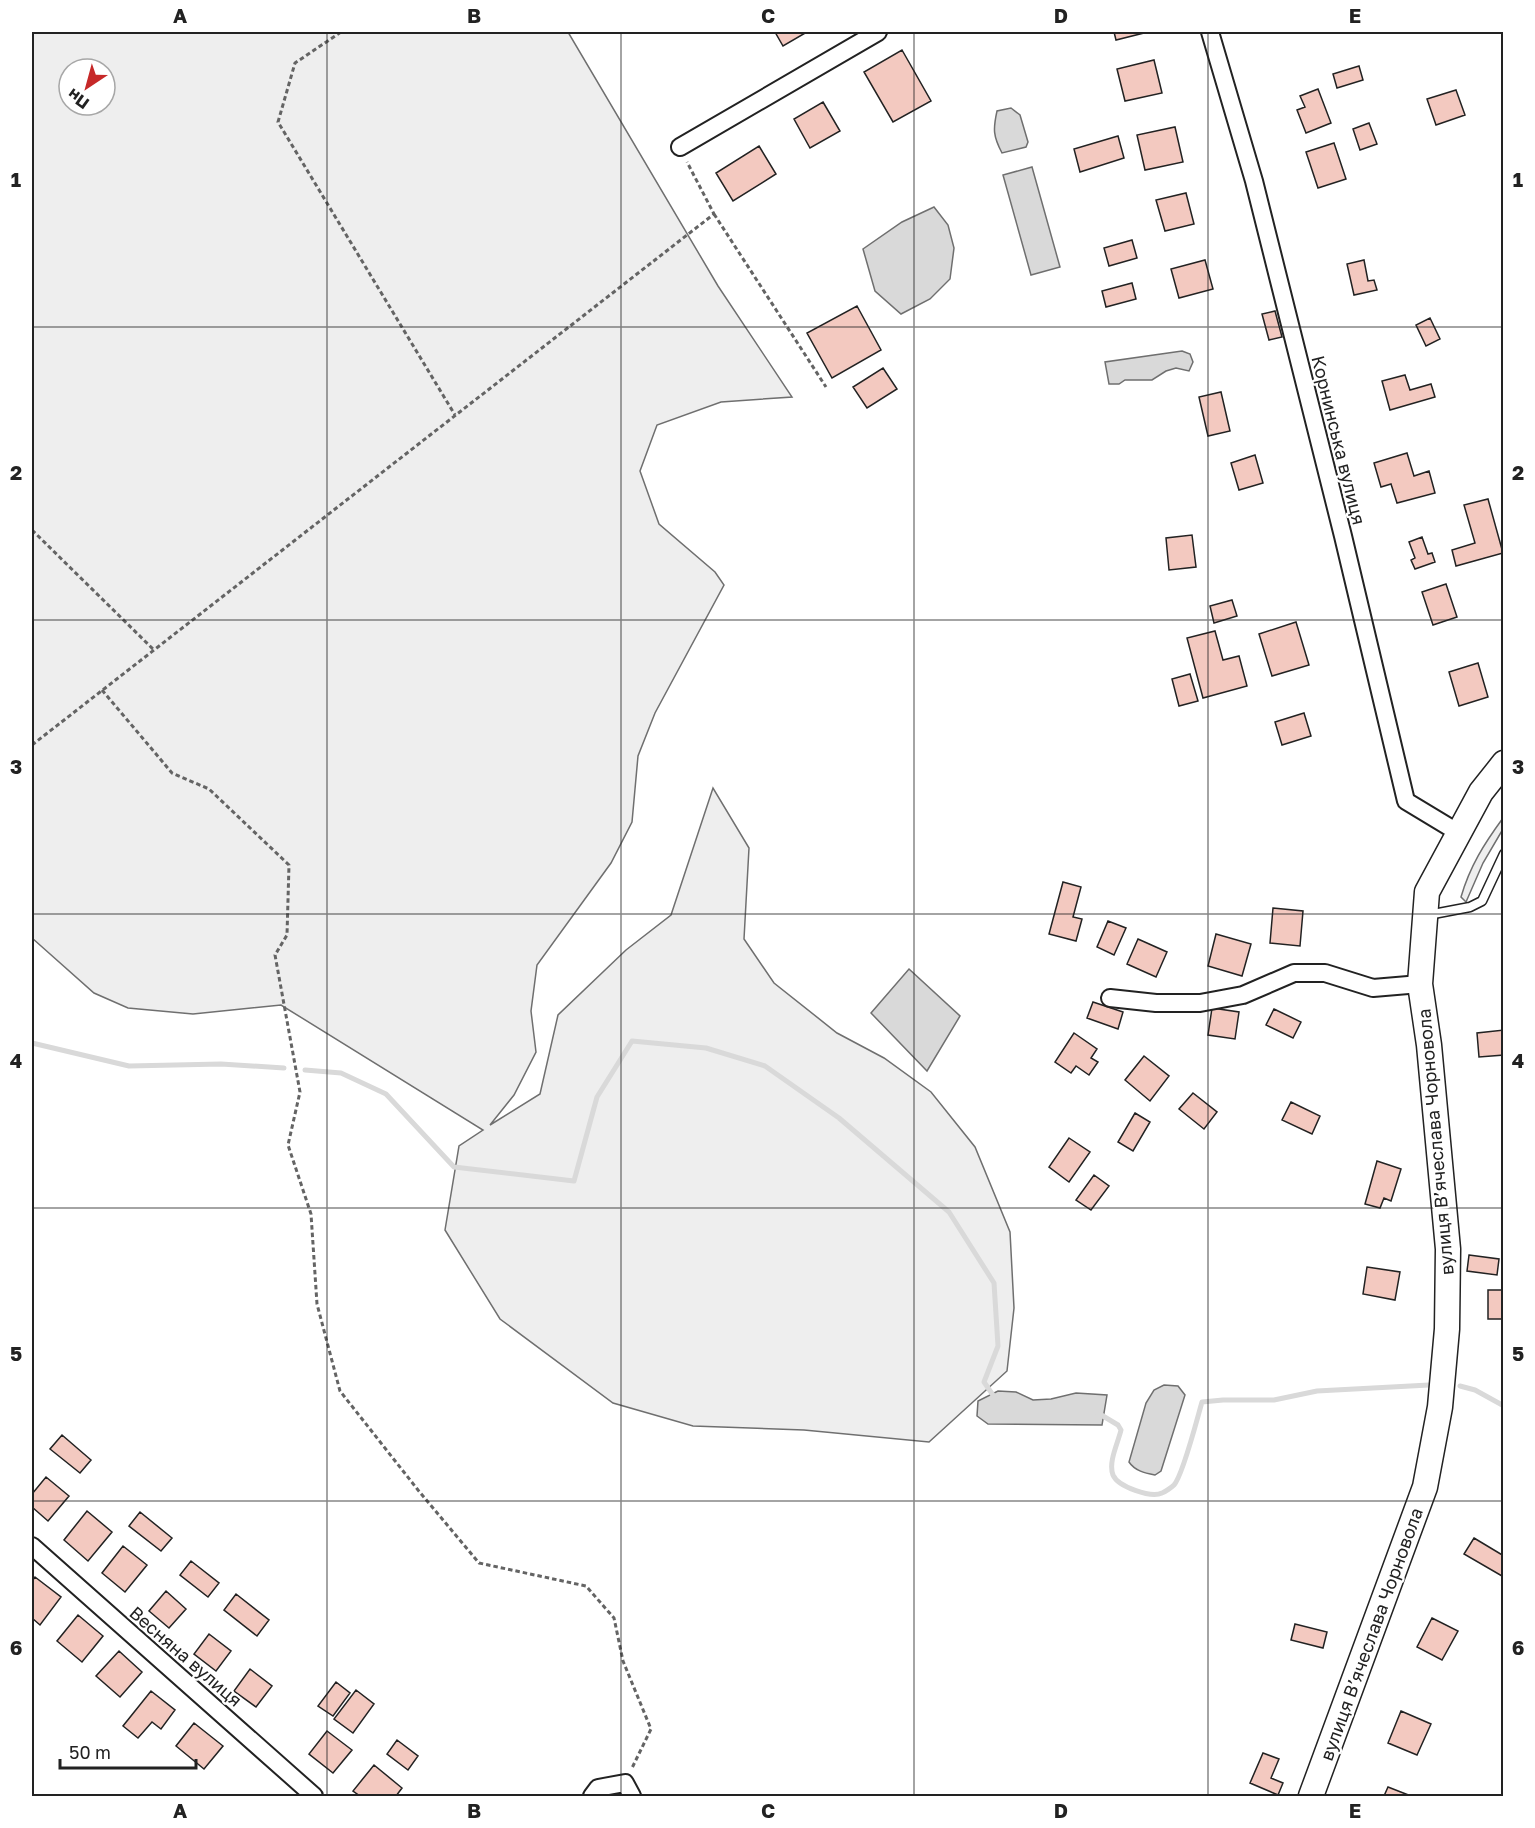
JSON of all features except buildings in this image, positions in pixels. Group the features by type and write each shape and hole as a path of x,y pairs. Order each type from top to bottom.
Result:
{"main road":[{"name":"вулиця Вʼячеслава Чорновола","path":"1311,1797 1425,1487 1440,1407 1447,1329 1448,1249 1429,1045 1420,984 1427,892 1481,792 1503,763"}],"street":[{"path":"680,147 878,32"},
{"name":"Корнинська вулиця","path":"1210,32 1254,182 1343,536 1406,801 1459,833"},
{"path":"1110,998 1156,1003 1200,1003 1244,996 1294,973 1325,973 1373,988 1420,984"},
{"name":"Весняна вулиця","path":"32,1546 314,1797"},
{"path":"592,1797 598,1788 628,1790"}],"lane":[{"path":"1425,916 1482,901 1503,854"}],"path":[{"path":"341,32 295,63 278,122 455,415"},
{"path":"680,147 714,214 826,387"},
{"path":"32,745 714,214"},
{"path":"32,530 154,650"},
{"path":"102,690 172,773 209,789 289,865 287,936 275,955 300,1092 288,1145 311,1214 317,1304 340,1391 479,1563 586,1586 614,1618 623,1661 651,1729 628,1790"}],"shaded area":[{"path":"32,32 568,32 718,286 792,397 721,402 657,425 640,471 659,524 715,572 724,585 655,713 638,756 632,822 611,863 537,965 531,1011 536,1052 514,1095 490,1125 540,1094 558,1015 626,950 671,915 713,788 749,848 744,939 774,983 837,1033 884,1058 931,1092 975,1147 1010,1232 1014,1308 1007,1371 929,1442 804,1430 693,1426 613,1403 500,1319 445,1230 459,1146 483,1130 281,1005 193,1014 128,1008 94,993 32,938"},
{"path":"1011,108 1020,115 1028,142 1026,147 1002,153 995,137 997,111"},
{"path":"1032,167 1060,267 1031,275 1003,175"},
{"path":"934,207 948,225 954,248 950,279 930,299 901,314 875,291 863,249 902,222"},
{"path":"1182,351 1190,354 1193,362 1189,371 1176,368 1152,380 1125,380 1119,384 1109,384 1105,362"},
{"path":"1503,818 1503,829 1483,863 1466,902 1461,897 1473,865"},
{"path":"909,969 960,1016 927,1071 871,1013"},
{"path":"1164,1385 1178,1386 1185,1395 1161,1471 1155,1475 1137,1470 1129,1462 1146,1403 1154,1390"},
{"path":"998,1391 1016,1392 1033,1400 1051,1399 1076,1393 1107,1395 1102,1425 988,1424 977,1416 978,1401"}],"waterway":[{"path":"305,1070 341,1073 386,1094 454,1167 574,1181 597,1097 632,1041 706,1048 765,1066 839,1118 949,1212 994,1283 998,1346 984,1382 995,1398"},
{"path":"32,1043 129,1066 221,1064 284,1068"},
{"path":"1098,1413 1118,1425 1121,1430 1114,1452 1113,1475 1121,1484 1135,1490 1157,1494 1170,1488 1178,1479 1202,1402 1274,1400 1317,1391 1429,1385"},
{"path":"1460,1386 1475,1390 1504,1406"}]}
